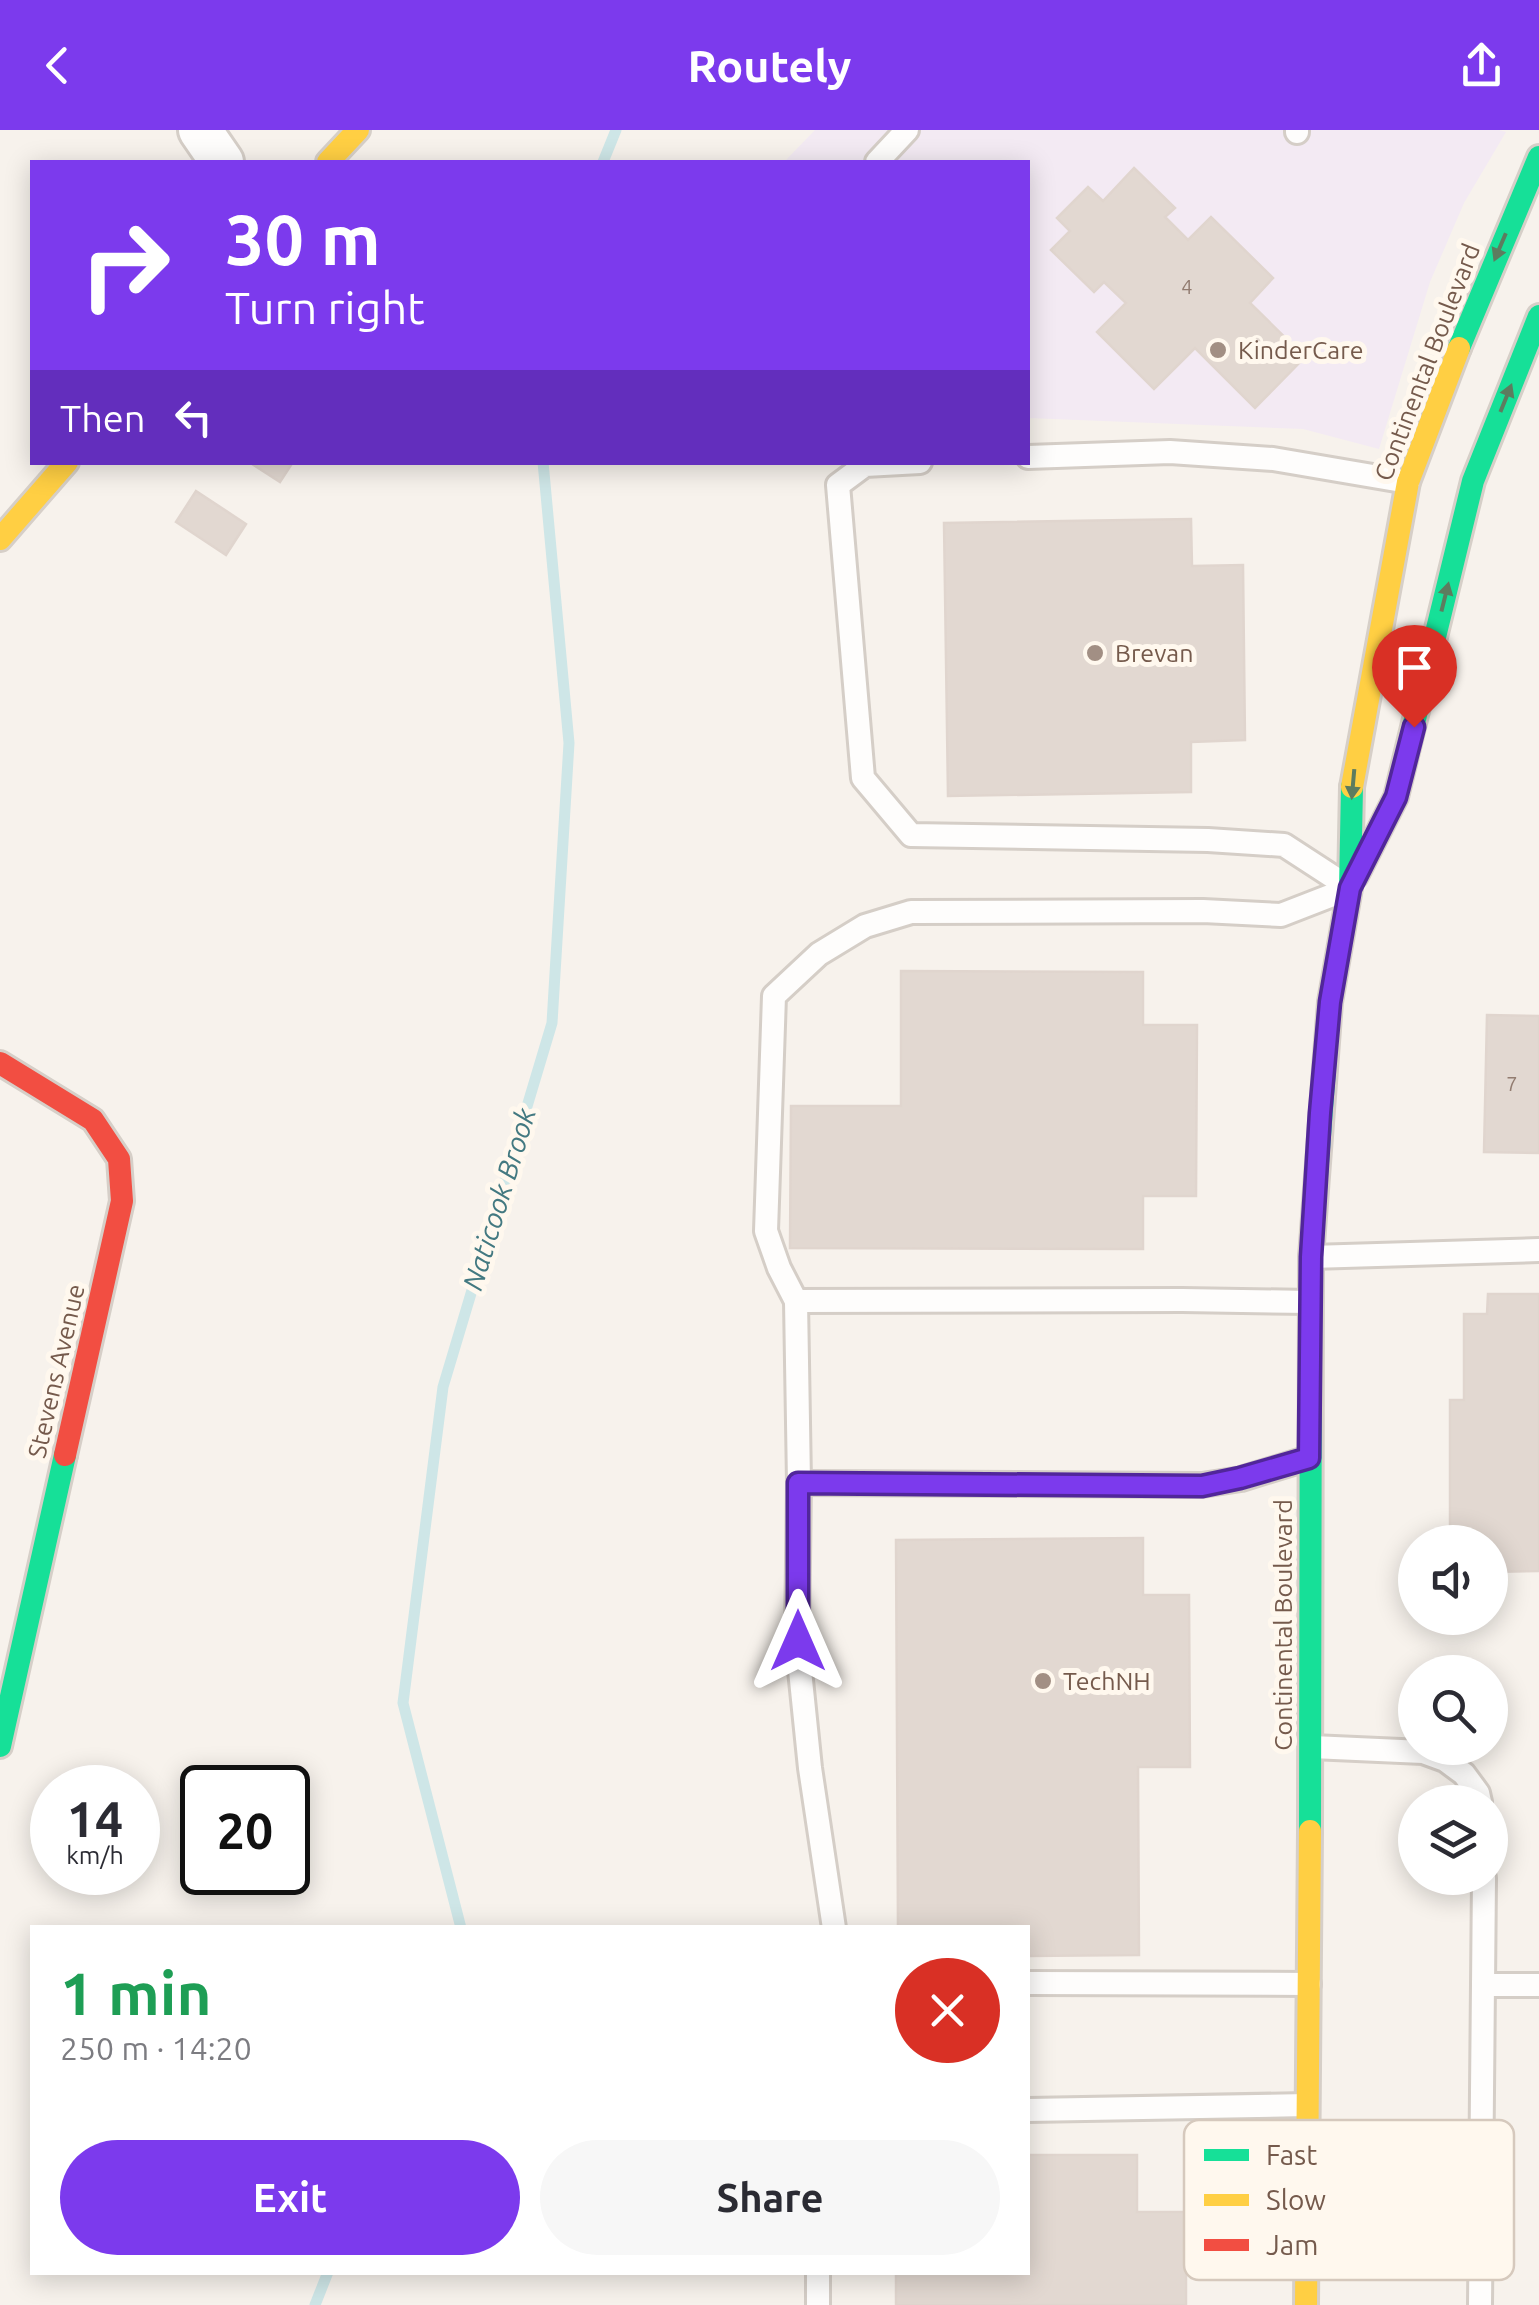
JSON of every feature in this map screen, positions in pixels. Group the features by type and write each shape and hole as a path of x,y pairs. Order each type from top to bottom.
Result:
{"main road":[{"path":"330,160 358,130"},
{"name":"Continental Boulevard","path":"1306,2120 1311,1257 1330,1002 1350,888 1352,782 1408,482 1476,304 1539,158"},
{"name":"Continental Boulevard","path":"1350,888 1396,797 1474,481 1539,316"},
{"path":"0,539 64,465"},
{"name":"Stevens Avenue","path":"0,1063 93,1120 120,1159 122,1201 0,1746"}],"street":[{"path":"200,130 221,160"}],"lane":[{"path":"880,160 907,130"},
{"path":"1030,457 1190,453 1272,459 1408,482"},
{"path":"879,465 865,466 838,486 862,778 911,834 1284,845 1350,888"},
{"path":"834,1925 810,1768 798,1641 796,1301 766,1231 774,996 819,954 865,926 911,912 1203,911 1281,915 1350,888"},
{"path":"1311,1257 1539,1250"},
{"path":"796,1301 1310,1302"},
{"path":"798,1483 1202,1486 1309,1458"},
{"path":"1311,1748 1423,1752 1445,1760 1472,1785"},
{"path":"1482,2120 1484,1895"},
{"path":"1030,1983 1309,1984"},
{"path":"1483,1985 1539,1984"},
{"path":"1030,2110 1306,2105"},
{"path":"818,2275 818,2305"},
{"path":"1480,2280 1480,2305"}],"shaded area":[{"name":"KinderCare","path":"815,130 1506,132 1464,203 1430,282 1379,449 1303,429 1030,418 1030,160 786,160"}],"building":[{"path":"1134,168 1175,208 1165,217 1188,240 1211,217 1273,278 1250,303 1305,357 1255,408 1195,348 1154,389 1097,332 1126,303 1104,282 1094,292 1051,250 1070,231 1057,218 1088,187 1103,201"},
{"path":"254,465 291,465 280,482"},
{"path":"196,491 246,524 226,555 176,522"},
{"name":"Brevan","path":"1191,519 1192,566 1243,565 1245,740 1191,742 1191,792 948,796 944,523"},
{"path":"901,971 1143,972 1143,1025 1197,1025 1196,1196 1143,1196 1143,1249 790,1248 791,1106 901,1106"},
{"path":"1487,1015 1539,1016 1539,1153 1484,1152"},
{"path":"1488,1294 1539,1294 1539,1571 1508,1572 1508,1525 1450,1525 1450,1400 1464,1400 1464,1314 1487,1314"},
{"name":"TechNH","path":"1143,1538 1143,1595 1189,1595 1190,1767 1138,1767 1139,1955 1030,1956 1030,1925 898,1925 896,1540"},
{"path":"1030,2155 1137,2155 1137,2212 1184,2212 1186,2305 896,2305 896,2275 1030,2275"}],"waterway":[{"name":"Naticook Brook","path":"604,160 616,130"},
{"name":"Naticook Brook","path":"460,1925 403,1703 443,1387 552,1023 569,743 543,465"},
{"name":"Naticook Brook","path":"315,2305 327,2275"}],"traffic: fast":[{"path":"1459,348 1539,157"},
{"path":"1356,876 1396,797 1473,481 1539,316"},
{"path":"1310,1831 1311,1257 1330,1002 1350,888 1352,787"},
{"path":"0,1746 65,1455"}],"traffic: slow":[{"path":"330,160 358,130"},
{"path":"1352,787 1408,482 1459,348"},
{"path":"0,539 64,465"},
{"path":"1308,2120 1310,1831"},
{"path":"1306,2280 1306,2305"}],"traffic: jam":[{"path":"0,1063 93,1120 119,1159 122,1201 65,1455"}],"place":[{"name":"KinderCare","path":"1218,350"},
{"name":"Brevan","path":"1095,653"},
{"name":"TechNH","path":"1043,1681"}],"route":[{"path":"798,1641 798,1483 1202,1486 1309,1458 1311,1257 1330,1002 1350,888 1396,797 1414,727"}]}
